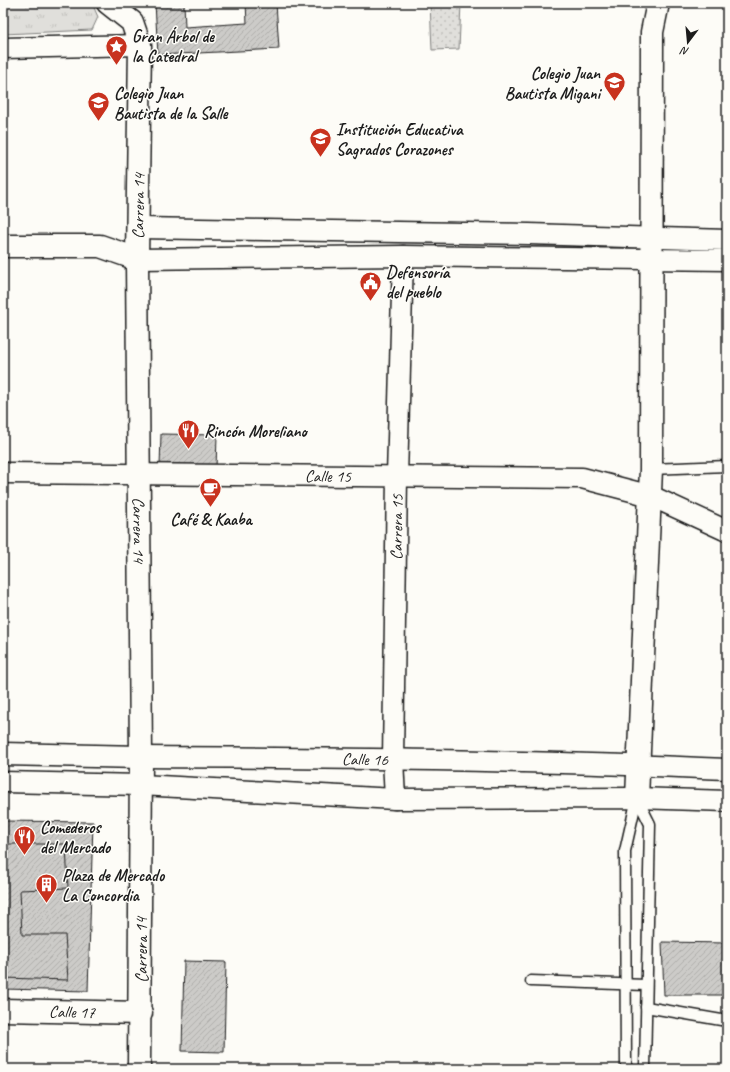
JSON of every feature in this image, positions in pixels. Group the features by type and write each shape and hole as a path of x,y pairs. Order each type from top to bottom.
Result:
{"main road":[{"name":"Carrera 14","path":"108,3 132,22 140,45 138,259 141,1013 139,1069"},
{"path":"637,798 651,496 653,249 652,32 658,3"},
{"path":"100,246 138,228"},
{"path":"3,246 100,246 138,259"},
{"name":"Calle 16","path":"3,754 141,758"},
{"name":"Calle 17","path":"3,1010 141,1013"}],"street":[{"path":"3,48 140,45"},
{"path":"138,228 529,234 653,249 727,260"},
{"path":"138,259 403,256 653,249 727,240"},
{"name":"Carrera 15","path":"395,799 393,759 397,477 403,256"},
{"name":"Calle 15","path":"3,473 582,478 651,496 727,531"},
{"name":"Calle 16","path":"141,758 393,759 639,765 727,769"},
{"path":"3,782 141,785 395,799 637,798 727,801"}],"lane":[{"path":"651,469 727,466"},
{"path":"626,1069 625,851 637,798"},
{"path":"637,798 650,824 645,1069"},
{"path":"531,980 646,985"},
{"path":"646,1007 727,1021"}],"green space":[{"path":"3,3 92,3 98,17 92,30 3,34"},
{"path":"430,3 461,3 459,49 432,50"}],"building":[{"path":"155,3 184,3 185,27 247,23 246,3 276,3 279,49 158,55"},
{"name":"Rincón Moreliano","path":"161,434 217,435 216,469 160,467"},
{"name":"Plaza de Mercado La Concordia","path":"3,821 93,822 88,991 3,989"},
{"path":"3,844 66,844 68,888 20,890 22,935 65,935 68,980 3,978"},
{"path":"662,942 727,943 727,995 664,995"},
{"path":"184,961 226,962 224,1052 182,1051"}],"place":[{"name":"Gran Árbol de la Catedral","path":"117,66"},
{"name":"Colegio Juan Bautista Migani","path":"615,102"},
{"name":"Colegio Juan Bautista de la Salle","path":"98,122"},
{"name":"Institución Educativa Sagrados Corazones","path":"321,158"},
{"name":"Defensoría del pueblo","path":"371,302"},
{"name":"Rincón Moreliano","path":"189,450"},
{"name":"Café & Kaaba","path":"211,508"},
{"name":"Comederos del Mercado","path":"25,856"},
{"name":"Plaza de Mercado La Concordia","path":"47,904"}]}
